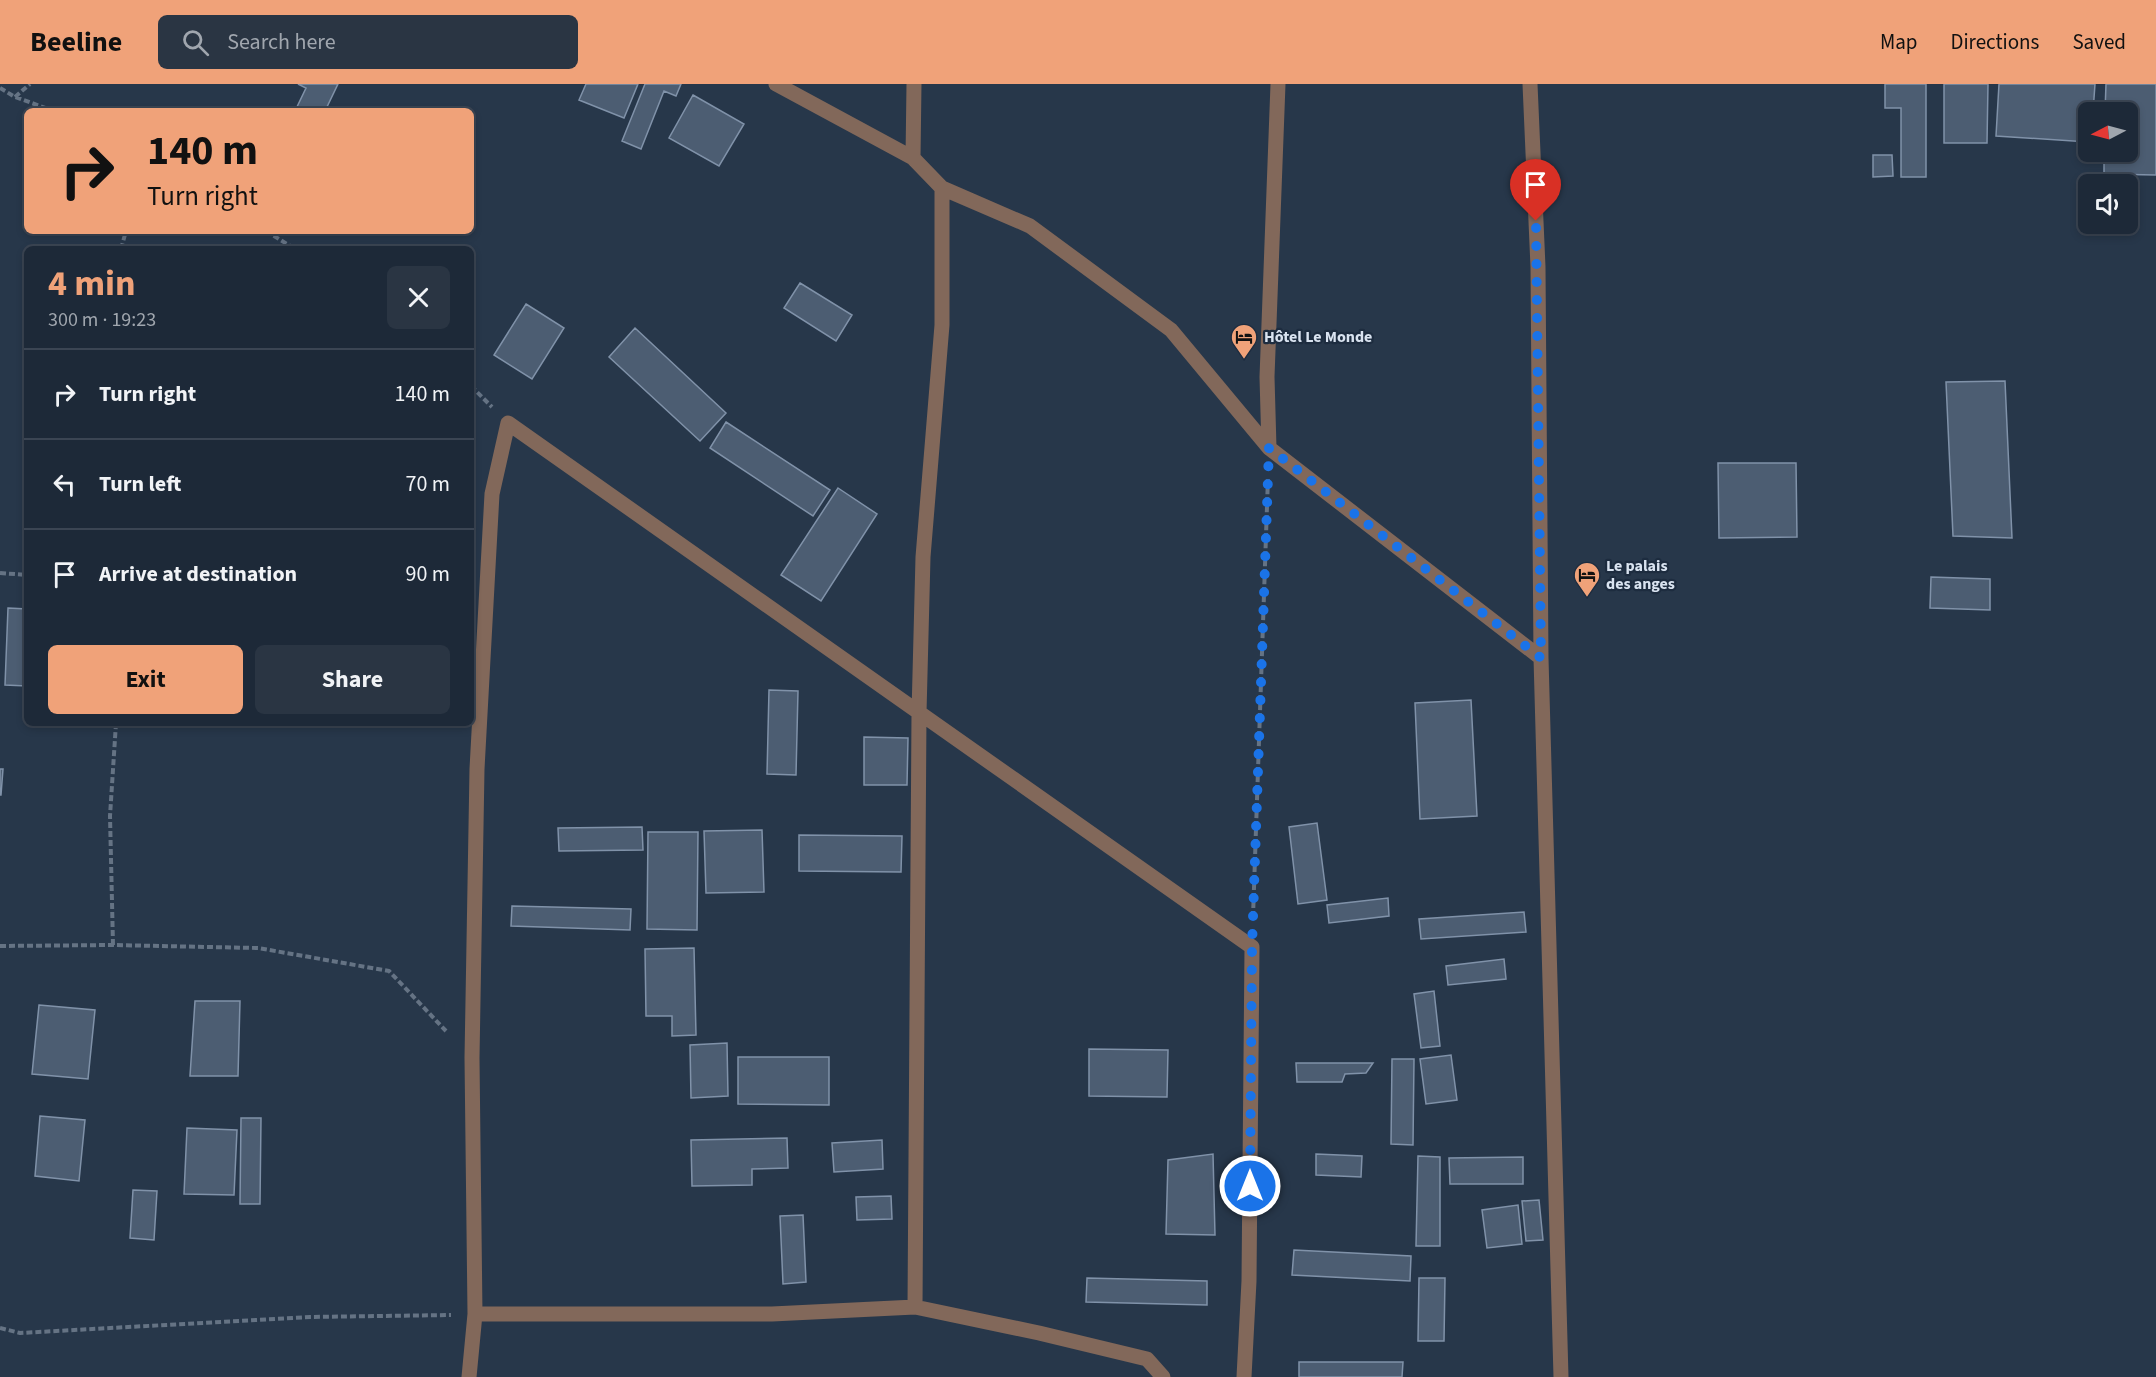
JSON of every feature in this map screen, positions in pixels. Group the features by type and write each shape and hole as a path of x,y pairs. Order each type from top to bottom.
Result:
{"street":[{"path":"776,84 913,158 942,188 1030,226 1171,330 1269,448 1541,658"},
{"path":"913,158 914,84"},
{"path":"1269,448 1267,377 1278,84"},
{"path":"1530,84 1538,267 1541,658 1561,1377"},
{"path":"915,1307 919,713 923,557 942,325 942,188"},
{"path":"469,1377 475,1314 472,1058 477,769 492,494 508,423 1252,947 1249,1281 1244,1377"},
{"path":"475,1314 772,1314 915,1307 1147,1359 1163,1377"}],"path":[{"path":"15,97 30,84"},
{"path":"0,88 15,97 46,108"},
{"path":"271,234 290,246"},
{"path":"1252,947 1269,448"},
{"path":"0,573 24,575"},
{"path":"113,945 110,816 117,726"},
{"path":"0,945 258,948 389,970 472,1058"},
{"path":"0,1328 20,1334 310,1317 475,1314"}],"building":[{"path":"298,84 338,84 326,108 296,108 306,88"},
{"path":"586,84 638,84 624,118 579,100"},
{"path":"645,84 681,84 676,96 664,91 641,149 622,141"},
{"path":"1885,84 1926,84 1926,177 1901,177 1901,108 1885,108"},
{"path":"1944,84 1988,84 1987,143 1944,143"},
{"path":"1999,84 2095,84 2094,102 2078,102 2078,141 1996,136"},
{"path":"2106,84 2156,84 2156,175 2104,174 2104,162 2138,162 2138,102 2105,102"},
{"path":"693,95 744,124 719,166 669,138"},
{"path":"1873,155 1892,155 1893,176 1873,177"},
{"path":"800,283 852,315 836,341 784,308"},
{"path":"526,304 564,328 532,379 494,355"},
{"path":"635,328 726,413 700,441 609,357"},
{"path":"2005,381 2012,538 1953,536 1946,382"},
{"path":"726,422 830,490 813,516 710,448"},
{"path":"1718,463 1796,463 1797,537 1719,538"},
{"path":"838,488 877,514 821,601 781,575"},
{"path":"1931,577 1990,579 1990,610 1930,608"},
{"path":"8,608 24,609 24,686 5,685"},
{"path":"769,690 798,691 796,775 767,774"},
{"path":"1471,700 1477,816 1420,819 1415,703"},
{"path":"864,737 908,738 907,785 864,785"},
{"path":"0,769 3,769 1,795 0,795"},
{"path":"1317,823 1327,900 1298,904 1289,827"},
{"path":"642,827 643,850 559,851 558,828"},
{"path":"762,830 764,892 706,893 704,831"},
{"path":"648,832 698,832 697,930 647,929"},
{"path":"799,835 902,836 901,872 799,871"},
{"path":"1388,898 1389,916 1329,923 1327,905"},
{"path":"512,906 631,909 630,930 511,926"},
{"path":"1524,912 1526,932 1421,939 1419,919"},
{"path":"694,948 696,1035 672,1036 672,1016 646,1016 645,949"},
{"path":"1504,959 1506,979 1448,985 1446,966"},
{"path":"1434,991 1440,1046 1421,1048 1414,994"},
{"path":"195,1001 240,1001 238,1076 190,1076"},
{"path":"39,1005 95,1010 88,1079 32,1074"},
{"path":"727,1043 728,1096 691,1098 690,1045"},
{"path":"1089,1049 1168,1050 1167,1097 1089,1096"},
{"path":"1451,1055 1457,1100 1426,1104 1420,1059"},
{"path":"738,1057 829,1057 829,1105 738,1104"},
{"path":"1392,1059 1414,1059 1413,1145 1391,1144"},
{"path":"1296,1063 1373,1063 1366,1073 1345,1074 1342,1082 1297,1082"},
{"path":"40,1116 85,1120 79,1181 35,1176"},
{"path":"241,1118 261,1118 260,1204 240,1204"},
{"path":"187,1128 237,1130 234,1195 184,1194"},
{"path":"787,1138 788,1168 752,1169 752,1185 692,1186 691,1140"},
{"path":"882,1140 883,1169 834,1172 832,1143"},
{"path":"1213,1154 1215,1235 1166,1234 1168,1160"},
{"path":"1316,1154 1362,1156 1361,1177 1316,1175"},
{"path":"1418,1156 1440,1157 1440,1246 1416,1246"},
{"path":"1523,1157 1523,1184 1450,1184 1449,1158"},
{"path":"133,1190 157,1191 154,1240 130,1238"},
{"path":"891,1196 892,1219 857,1220 856,1197"},
{"path":"1539,1200 1543,1240 1526,1241 1522,1201"},
{"path":"1518,1205 1522,1244 1487,1248 1482,1210"},
{"path":"803,1215 806,1282 783,1284 780,1216"},
{"path":"1294,1250 1411,1256 1410,1281 1292,1275"},
{"path":"1087,1278 1207,1281 1207,1305 1086,1302"},
{"path":"1419,1278 1445,1278 1444,1341 1418,1341"},
{"path":"1299,1362 1403,1362 1402,1377 1299,1377"}],"place":[{"name":"Hôtel Le Monde","path":"1244,360"},
{"name":"Le palais des anges","path":"1587,598"}],"route":[{"path":"1250,1186 1252,947 1269,448 1541,658 1536,221"}]}
